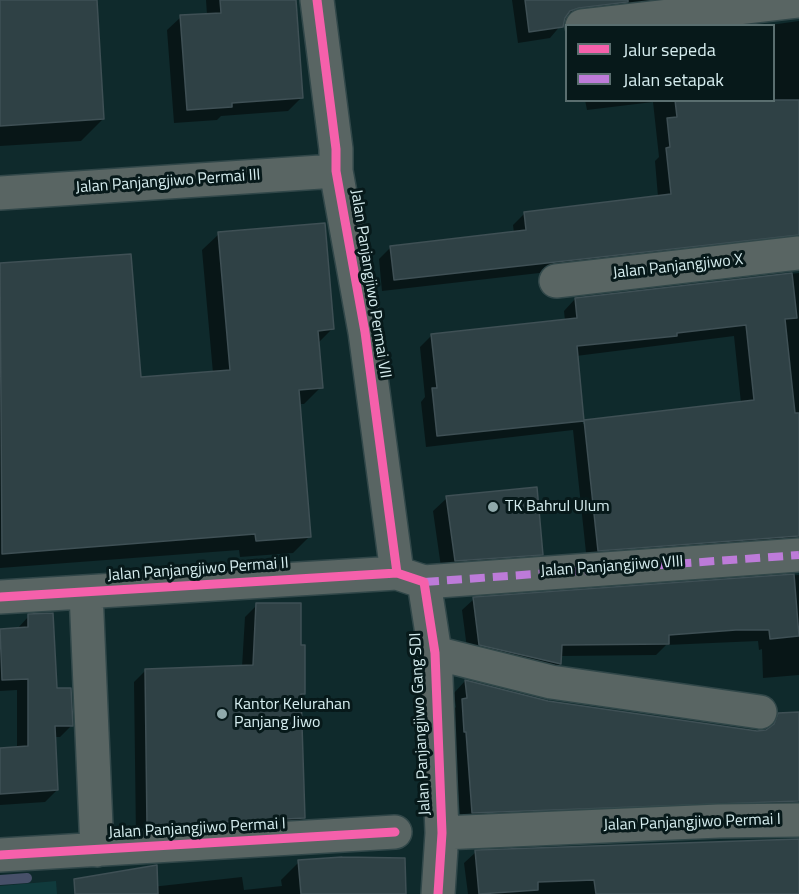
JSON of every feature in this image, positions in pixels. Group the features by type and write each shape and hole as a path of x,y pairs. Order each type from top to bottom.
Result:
{"street":[{"name":"Jalan Panjangjiwo Permai VII","path":"316,0 336,149 336,171 411,578"},
{"path":"599,24 799,1"},
{"name":"Jalan Panjangjiwo Permai III","path":"0,193 336,171"},
{"name":"Jalan Panjangjiwo X","path":"556,281 799,254"},
{"name":"Jalan Panjangjiwo VIII","path":"411,578 799,555"},
{"name":"Jalan Panjangjiwo Permai II","path":"0,597 411,578"},
{"name":"Jalan Panjangjiwo Gang SDI","path":"411,578 435,652 442,833 438,894"},
{"path":"86,592 97,850"},
{"path":"435,652 551,682 760,712"},
{"name":"Jalan Panjangjiwo Permai I","path":"442,833 719,821 799,820"},
{"name":"Jalan Panjangjiwo Permai I","path":"0,855 395,832"}],"shaded area":[{"path":"56,881 57,894 0,894 0,886"}],"building":[{"path":"0,0 97,0 104,119 0,126"},
{"path":"220,0 296,0 303,98 232,103 232,107 187,110 180,15 221,13"},
{"path":"525,0 628,0 628,2 579,8 570,11 563,27 529,32"},
{"path":"799,100 799,235 394,280 390,246 526,230 524,212 671,194 666,148 670,147 667,118 677,117 675,102"},
{"path":"325,223 334,329 318,331 323,388 299,390 311,537 256,541 255,534 2,554 0,263 131,254 141,377 230,370 218,232"},
{"path":"792,273 797,318 785,319 795,413 799,413 799,536 598,551 584,420 754,400 746,325 677,333 677,336 577,346 584,421 437,436 432,388 437,388 431,334 577,318 575,298"},
{"path":"537,487 543,555 455,561 446,496"},
{"path":"794,574 799,636 770,639 769,630 736,630 669,635 669,644 562,645 561,664 479,645 473,597"},
{"path":"256,603 301,603 301,645 305,645 305,694 301,694 305,818 147,826 145,669 253,665"},
{"path":"53,613 57,688 71,688 73,726 55,726 58,790 0,794 0,748 28,746 28,679 2,680 0,629 28,627 28,614"},
{"path":"465,680 548,701 757,731 766,730 774,724 778,713 799,712 799,801 472,813 462,699 467,698"},
{"path":"799,839 799,894 596,894 594,880 538,882 538,890 479,894 475,850"},
{"path":"342,857 405,858 406,894 301,894 298,860"},
{"path":"157,865 158,894 75,894 74,879"}],"waterway":[{"path":"0,880 27,878"}],"marked path":[{"path":"424,582 799,555"}],"cycle path":[{"path":"317,0 336,149 336,171 365,332 397,573"},
{"path":"0,597 397,573 424,582 435,653 442,833 438,894"},
{"path":"0,855 395,832"}],"place":[{"name":"TK Bahrul Ulum","path":"493,507"},
{"name":"Kantor Kelurahan Panjang Jiwo","path":"222,714"}]}
